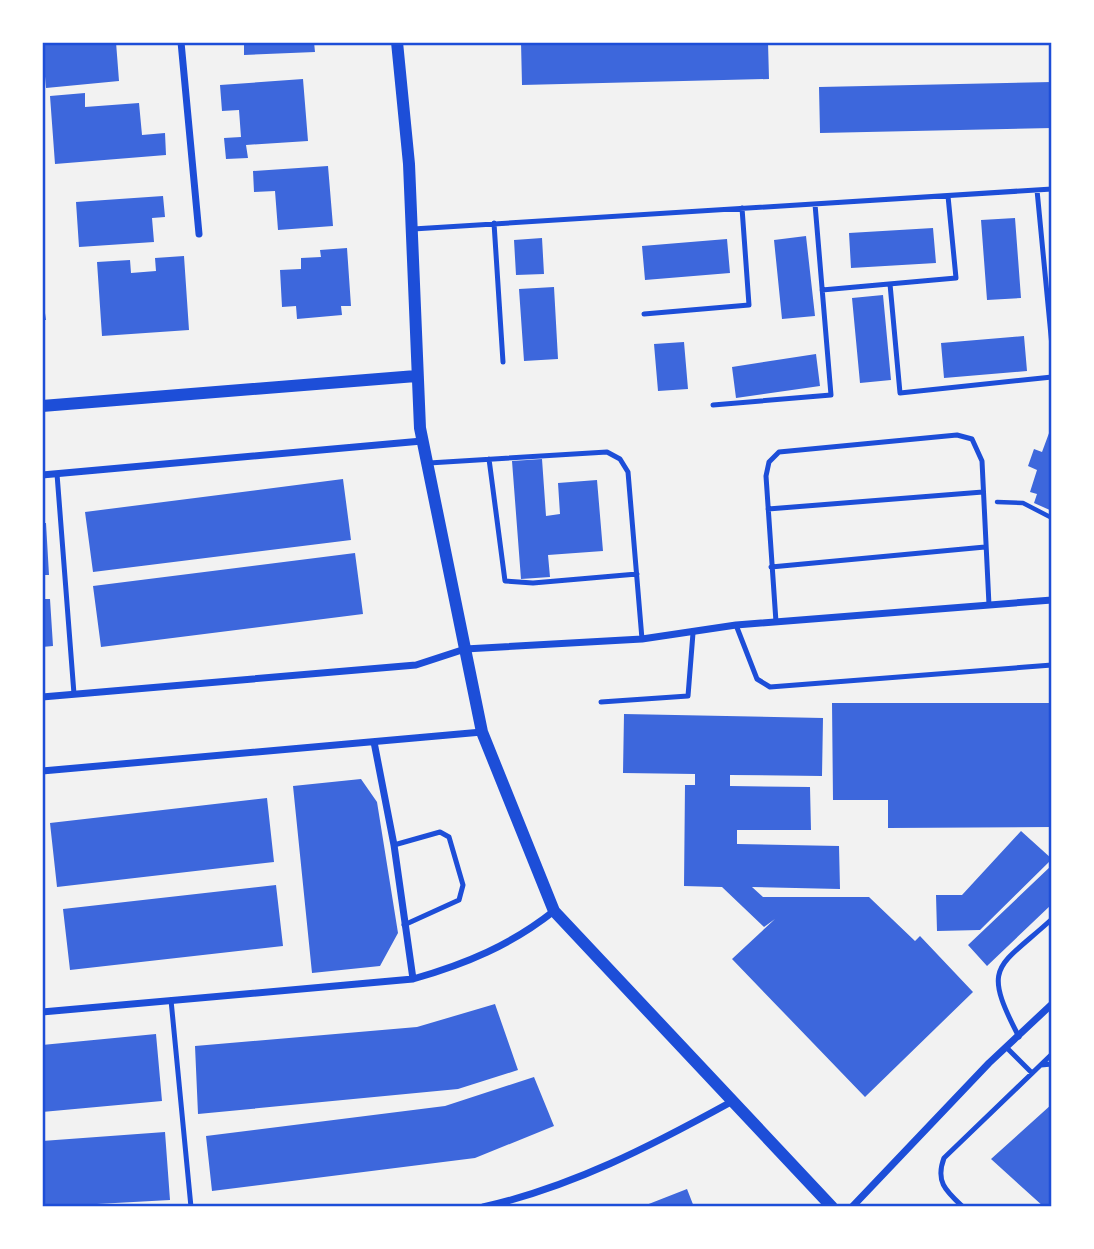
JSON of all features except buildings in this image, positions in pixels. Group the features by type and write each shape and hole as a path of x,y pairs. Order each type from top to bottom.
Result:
{"street":[{"path":"181,42 199,234"},
{"path":"397,42 413,229 416,376 422,440 482,732 554,911 832,1207"},
{"path":"42,406 416,376"},
{"path":"42,475 422,440"},
{"path":"42,697 416,665 465,649 642,639 736,625 1052,600"},
{"path":"42,771 482,732"},
{"path":"374,742 394,845 413,979"},
{"path":"42,1012 413,979 457,967 494,951 530,930 554,911"},
{"path":"852,1207 1006,1047 1052,1004"},
{"path":"483,1207 586,1176 659,1142 731,1102"}],"lane":[{"path":"1037,190 1052,346"},
{"path":"413,229 1052,190"},
{"path":"822,290 956,278 948,196"},
{"path":"713,405 831,395 814,204"},
{"path":"644,314 749,305 742,208"},
{"path":"494,223 503,362"},
{"path":"890,284 900,393 1052,377"},
{"path":"776,622 765,476 769,462 779,452 957,435 972,439 979,450 989,605"},
{"path":"425,463 607,452 620,459 628,472 642,639"},
{"path":"489,459 505,581 533,583 637,574"},
{"path":"57,474 74,694"},
{"path":"768,509 983,492"},
{"path":"771,567 985,547"},
{"path":"736,625 757,679 770,687 1052,665"},
{"path":"601,702 688,696 693,633"},
{"path":"394,845 440,832 449,836 463,885 459,900 404,925"},
{"path":"1019,1037 999,999 996,978 1002,964 1052,919"},
{"path":"171,1000 191,1207"},
{"path":"1006,1047 1032,1073"},
{"path":"963,1207 942,1187 939,1172 944,1158 1052,1054"},
{"path":"1041,1065 1052,1064"}],"path":[{"path":"983,501 1023,503 1052,518"}]}
